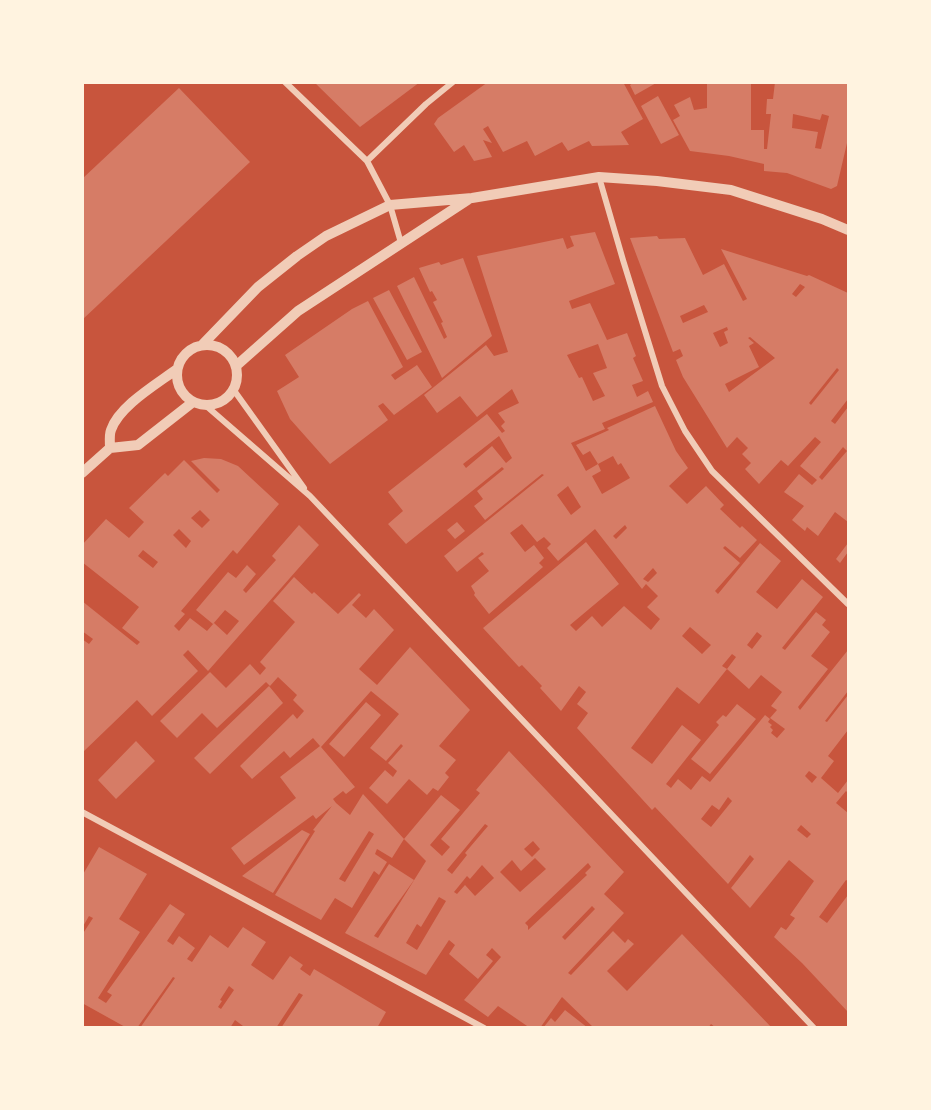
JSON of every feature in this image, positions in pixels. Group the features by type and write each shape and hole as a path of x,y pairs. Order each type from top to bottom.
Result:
{"street":[{"path":"285,82 367,161 390,205 401,243"},
{"path":"367,161 426,104 453,82"},
{"path":"599,177 663,386 685,431 712,471 849,604"},
{"path":"110,448 110,431 118,417 177,369 186,352 203,344 258,287 326,236 390,205 472,198 599,177 731,190 822,219 849,231"},
{"path":"236,366 298,311 472,198"},
{"path":"82,473 110,448 138,446 199,403 215,404 226,398 237,378 236,366 229,354 217,346 203,344"},
{"path":"177,369 177,382 183,393 199,403 310,496 814,1028"},
{"path":"233,389 310,496"},
{"path":"82,813 484,1028"}],"building":[{"path":"314,82 420,82 360,127"},
{"path":"488,82 623,82 643,119 621,132 629,145 592,146 589,141 568,151 562,142 535,156 527,141 503,152 488,126 483,129 492,143 483,140 492,157 474,161 464,145 454,152 434,124 438,118"},
{"path":"634,82 658,82 635,95 630,85"},
{"path":"707,82 751,82 751,130 764,130 764,149 767,149 771,114 766,114 767,99 773,99 775,82 848,82 848,143 837,186 831,189 787,173 764,171 764,164 729,156 690,151 673,120 680,116 674,105 690,97 694,110 707,108","holes":["793,114 820,120 822,114 829,116 821,149 815,148 818,132 792,128"]},
{"path":"179,88 250,162 82,320 82,179"},
{"path":"658,96 679,135 661,144 641,106"},
{"path":"595,232 615,284 569,301 572,309 590,303 607,340 627,333 636,356 633,358 643,381 632,385 637,397 648,391 653,402 602,423 605,429 571,443 586,471 598,464 590,451 583,455 576,445 655,406 676,451 688,468 669,486 687,504 706,486 724,505 720,509 757,540 740,558 725,546 723,548 740,563 715,591 718,594 760,543 781,561 756,592 777,609 802,579 823,597 782,648 785,650 816,612 826,620 822,625 830,632 811,656 828,669 798,707 800,710 848,650 848,691 825,721 827,722 848,695 848,730 828,756 834,761 821,778 838,793 848,780 848,793 846,791 836,803 848,813 848,881 846,880 819,917 827,923 848,895 848,1012 774,937 781,927 786,930 795,918 790,915 814,881 789,860 750,908 731,888 754,859 750,855 728,884 655,807 652,810 577,728 588,713 577,704 586,692 579,686 561,711 540,688 542,686 522,665 519,667 483,628 586,542 619,584 570,625 576,631 592,616 602,627 624,606 651,630 660,619 647,607 658,596 646,584 642,589 595,529 558,561 547,548 551,544 544,537 537,542 522,524 510,533 525,552 534,545 544,558 539,563 543,567 489,614 474,595 471,586 489,571 478,558 484,554 482,552 457,572 444,556 544,475 542,474 485,520 474,506 483,499 477,491 504,469 502,467 406,544 388,524 403,511 388,492 487,414 502,433 505,431 501,426 505,422 498,413 519,403 512,389 477,417 460,396 437,413 424,395 486,345 494,356 508,352 477,256 563,238 567,249 574,246 570,236","holes":["598,344 607,368 593,373 605,396 593,401 582,377 579,378 567,355","499,436 512,458 506,463 492,446 466,468 463,464","613,456 618,465 621,463 630,478 602,494 592,476 601,471 598,464","568,486 581,507 571,515 557,495","625,525 627,528 616,539 613,536","653,568 657,573 648,582 643,579","690,627 711,645 702,654 682,636","757,632 762,636 752,649 747,645","732,654 736,657 727,669 722,666","727,669 749,689 761,675 782,692 771,706 777,710 770,718 785,729 777,738 771,733 772,725 768,722 770,719 765,715 710,782 702,776 691,790 678,779 671,788 666,784 701,740 682,725 652,764 631,748 677,687 699,704","809,771 817,777 812,783 805,776","728,797 732,801 711,827 701,819 712,805 719,810","801,825 811,834 807,838 797,830"]},
{"path":"657,236 659,239 685,238 703,275 724,264 743,301 747,299 721,249 809,275 848,293 848,399 831,421 835,424 848,407 848,522 835,512 818,536 807,527 805,531 792,520 804,506 784,492 799,474 812,485 817,480 800,466 821,442 815,437 788,466 781,460 759,484 745,469 751,463 742,454 748,448 737,437 727,448 683,377 676,360 683,356 680,349 673,352 630,238","holes":["800,284 805,287 796,297 792,294","704,305 708,312 683,323 680,316","727,327 728,330 724,332 728,343 720,347 713,333","750,337 775,358 729,392 725,384 759,367 749,346 754,343 748,338","837,368 839,370 811,405 809,403","843,447 847,451 822,480 819,477"]},
{"path":"463,258 492,336 442,378 397,286 414,277 444,339 447,337 441,323 443,322 433,302 437,300 432,291 430,292 419,268 439,262 441,265"},
{"path":"389,290 422,352 407,360 373,298"},
{"path":"368,301 403,367 391,375 395,380 417,365 432,387 394,415 383,403 378,406 388,420 330,464 290,419 277,391 299,377 285,355 352,309"},
{"path":"204,458 221,459 238,466 279,504 237,554 233,550 181,611 185,614 174,626 179,631 190,618 207,631 214,623 227,635 239,621 225,610 213,624 196,610 228,572 236,578 247,565 256,574 243,590 246,593 276,560 272,556 299,525 319,545 208,671 188,650 183,655 198,671 152,716 137,700 82,753 82,639 89,644 93,639 82,631 82,601 137,645 140,642 122,628 139,607 82,562 82,545 106,519 129,538 144,522 129,508 165,473 168,476 184,460 217,493 220,490 191,461","holes":["200,510 210,520 202,528 191,518","179,529 191,541 186,548 173,535","143,550 158,562 153,568 138,556"]},
{"path":"457,522 465,531 455,539 447,530"},
{"path":"848,543 848,552 840,563 836,559"},
{"path":"294,577 338,614 359,593 361,595 352,605 366,618 374,609 394,630 359,669 377,685 410,647 470,710 439,746 456,760 445,773 449,777 438,791 433,788 427,795 409,779 387,804 369,788 385,770 393,777 397,771 388,763 403,746 401,744 386,761 370,748 399,714 371,691 321,747 355,787 346,794 343,791 333,799 336,803 350,815 363,794 404,839 392,858 377,849 375,854 387,862 379,875 374,871 352,908 335,898 321,920 275,895 315,831 313,830 332,806 316,819 313,815 244,865 231,848 296,798 280,777 320,746 313,738 290,758 284,751 252,779 240,766 293,714 297,719 304,711 293,700 297,695 278,677 270,686 266,682 217,728 202,713 177,738 160,721 210,672 226,688 250,664 260,675 266,668 260,662 295,622 273,601","holes":["369,831 374,834 345,882 339,879"]},
{"path":"269,686 283,703 210,774 194,758"},
{"path":"366,702 381,715 344,757 329,744"},
{"path":"737,704 756,719 710,774 691,759 719,725 716,722 723,715 726,717"},
{"path":"136,741 155,761 116,799 98,780"},
{"path":"509,751 624,872 604,894 624,913 568,973 571,975 613,931 625,943 628,939 634,944 607,971 627,991 682,934 772,1028 716,1028 711,1024 708,1028 594,1028 562,997 540,1028 530,1028 498,1006 488,1017 464,1000 501,957 492,948 486,955 493,961 478,979 449,954 455,945 449,940 426,975 345,933 389,864 414,880 374,936 378,938 426,861 404,839 441,795 460,810 430,845 442,856 450,847 441,839 480,793 476,790","holes":["485,824 488,826 465,853 467,855 452,874 447,870","533,841 540,849 532,857 524,849","535,858 546,869 520,892 500,872 512,860 521,871","588,863 591,867 585,873 587,875 528,930 525,923","482,865 494,878 475,896 465,885 457,894 454,892 467,876 470,879","439,897 446,901 417,950 406,943 417,924 421,927","592,906 595,909 565,940 562,937"]},
{"path":"302,830 310,834 273,893 242,876"},
{"path":"99,847 147,874 119,919 140,932 98,998 106,1003 112,995 107,992 170,904 185,914 167,941 173,945 179,936 195,948 187,959 192,962 210,935 228,948 243,927 266,942 251,965 273,980 290,956 303,965 300,969 310,976 314,969 386,1012 377,1028 281,1028 303,995 299,993 276,1028 241,1028 243,1026 235,1020 230,1028 140,1028 175,978 173,977 137,1028 127,1028 82,1003 82,935 93,918 89,916 82,928 82,876","holes":["229,986 234,990 221,1009 218,1007"]},
{"path":"565,1010 588,1028 543,1028 551,1018 555,1022"}]}
